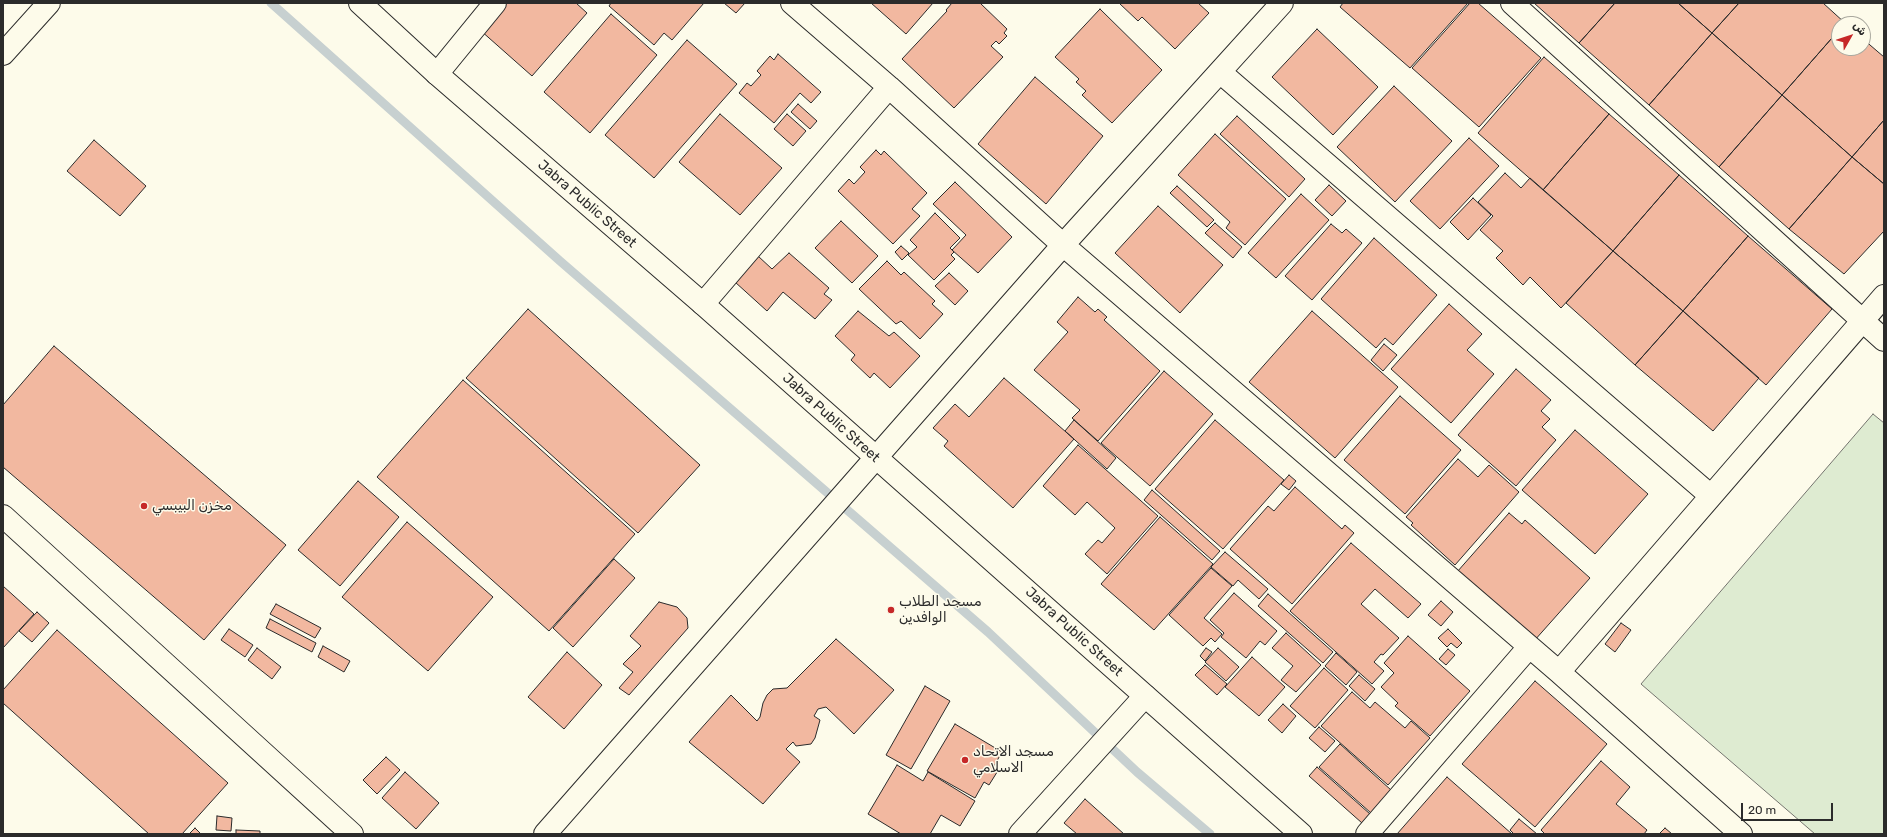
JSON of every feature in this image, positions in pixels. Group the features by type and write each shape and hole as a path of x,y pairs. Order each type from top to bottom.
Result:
{"street":[{"path":"3,54 49,3"},
{"name":"Jabra Public Street","path":"360,3 437,74 703,304 1301,834"},
{"path":"437,74 495,3"},
{"path":"792,3 889,87 1063,245 1559,672 1741,834"},
{"path":"545,834 1063,245 1282,3"},
{"path":"1512,3 1862,322 1884,340"},
{"path":"1220,72 1711,496"},
{"path":"703,304 889,87"},
{"path":"1559,672 1884,296"},
{"path":"3,516 352,834"},
{"path":"1367,834 1529,647"},
{"path":"1020,834 1145,696"}],"green space":[{"path":"1873,414 1884,423 1884,834 1815,834 1641,684"}],"building":[{"path":"504,3 576,3 587,13 532,76 480,30"},
{"path":"611,3 704,3 672,40 664,33 654,45 609,6"},
{"path":"724,3 745,3 736,13"},
{"path":"871,3 933,3 906,34"},
{"path":"952,3 980,3 1007,29 1004,33 1007,36 999,44 996,41 991,46 1003,57 954,108 902,59 947,11 946,10"},
{"path":"1119,3 1198,3 1209,13 1175,49 1142,17 1138,21"},
{"path":"1343,3 1468,3 1410,68 1340,7"},
{"path":"1470,3 1478,3 1541,58 1479,127 1412,68"},
{"path":"1534,3 1615,3 1579,43"},
{"path":"1615,3 1678,3 1712,33 1649,105 1579,43"},
{"path":"1678,3 1739,3 1712,33"},
{"path":"1739,3 1823,3 1837,16 1831,16 1831,39 1782,95 1712,33"},
{"path":"1100,9 1162,70 1112,123 1082,95 1086,91 1076,82 1079,79 1055,57"},
{"path":"611,14 657,55 590,133 544,92"},
{"path":"1317,29 1378,87 1333,135 1272,77"},
{"path":"1712,33 1782,95 1719,167 1649,105"},
{"path":"1831,39 1831,56 1871,56 1871,46 1884,57 1884,120 1852,157 1782,95"},
{"path":"687,40 737,84 654,178 605,135"},
{"path":"778,54 821,92 811,103 800,93 774,123 739,93 747,83 751,86 761,75 757,71 770,56 774,60"},
{"path":"1544,57 1609,114 1543,190 1478,133"},
{"path":"1035,77 1103,136 1046,204 978,144"},
{"path":"1394,86 1452,141 1395,202 1337,147"},
{"path":"1782,95 1852,157 1789,229 1719,167"},
{"path":"798,104 817,121 810,129 791,112"},
{"path":"720,114 782,168 740,215 679,162"},
{"path":"787,114 806,131 793,146 774,129"},
{"path":"1609,114 1679,175 1613,251 1543,190"},
{"path":"1237,116 1305,179 1289,197 1220,134"},
{"path":"1884,120 1884,184 1852,157"},
{"path":"1215,134 1286,199 1245,245 1226,228 1230,222 1178,175"},
{"path":"1469,138 1499,166 1440,229 1410,201"},
{"path":"94,140 146,186 120,216 67,171"},
{"path":"876,150 881,155 884,151 927,193 912,209 920,216 893,244 838,191 849,179 854,184 865,172 860,167"},
{"path":"1852,157 1884,184 1884,231 1844,274 1789,229"},
{"path":"1505,173 1521,188 1530,178 1613,251 1561,308 1530,277 1523,285 1496,258 1503,251 1480,230 1493,216 1478,202"},
{"path":"1679,175 1748,236 1683,311 1613,251"},
{"path":"955,182 1012,237 978,273 952,250 966,235 933,204"},
{"path":"1329,185 1346,201 1332,216 1315,200"},
{"path":"1177,186 1214,220 1207,227 1170,193"},
{"path":"1301,194 1329,220 1276,278 1248,253"},
{"path":"1473,198 1491,215 1468,240 1450,222"},
{"path":"1158,206 1223,265 1180,313 1115,253"},
{"path":"935,213 960,238 950,248 954,252 951,255 955,259 934,280 908,255 917,247 910,240"},
{"path":"841,221 878,256 852,283 815,248"},
{"path":"1215,223 1242,247 1233,258 1205,233"},
{"path":"1331,224 1342,233 1346,229 1362,243 1312,300 1285,276"},
{"path":"1748,236 1832,309 1766,385 1683,311"},
{"path":"1374,238 1437,295 1393,345 1385,338 1376,348 1321,299"},
{"path":"901,246 909,253 902,260 895,252"},
{"path":"1613,251 1683,311 1635,365 1566,303"},
{"path":"789,253 829,288 824,294 832,300 815,319 783,292 767,311 735,282 758,256 772,269"},
{"path":"887,261 901,275 904,272 935,301 932,304 943,314 920,339 901,321 896,324 859,289"},
{"path":"949,273 968,291 955,305 935,286"},
{"path":"1078,297 1095,312 1098,309 1107,317 1104,320 1160,371 1098,441 1072,418 1080,410 1034,370 1068,332 1057,322"},
{"path":"1449,304 1482,334 1467,350 1494,374 1451,423 1391,369"},
{"path":"528,309 700,465 638,533 466,378"},
{"path":"858,311 889,336 894,332 920,356 890,388 874,373 870,378 851,360 855,355 835,336"},
{"path":"1312,311 1398,387 1335,458 1249,382"},
{"path":"1683,311 1759,378 1713,431 1635,365"},
{"path":"1384,344 1397,355 1383,371 1371,360"},
{"name":"مخزن البيبسي","path":"54,346 286,545 204,640 3,467 3,405"},
{"path":"1516,369 1551,400 1541,411 1550,419 1542,427 1556,440 1516,486 1458,435"},
{"path":"1164,371 1213,414 1150,486 1101,443"},
{"path":"1004,378 1074,439 1013,508 944,446 948,441 933,428 955,404 969,417"},
{"path":"463,380 635,534 549,631 377,477"},
{"path":"1400,396 1461,450 1405,514 1344,460"},
{"path":"1074,420 1116,458 1107,469 1065,431"},
{"path":"1215,420 1284,480 1223,549 1155,489"},
{"path":"1575,430 1648,494 1595,554 1522,490"},
{"path":"1078,445 1158,516 1107,574 1085,554 1098,540 1102,543 1115,528 1087,502 1075,515 1043,486"},
{"path":"1458,459 1478,477 1489,465 1519,492 1455,565 1411,525 1413,523 1406,517"},
{"path":"1289,475 1296,481 1289,490 1281,484"},
{"path":"358,481 399,517 340,586 298,550"},
{"path":"1295,487 1342,529 1345,525 1354,533 1292,604 1230,549 1268,506 1274,511"},
{"path":"1152,490 1220,551 1212,560 1144,500"},
{"path":"1509,513 1522,524 1525,520 1590,578 1534,641 1457,572"},
{"path":"1160,517 1213,564 1154,630 1101,584"},
{"path":"407,522 493,597 428,671 342,597"},
{"path":"1351,543 1421,604 1408,618 1375,589 1361,604 1399,638 1374,662 1384,671 1372,684 1290,611"},
{"path":"1225,552 1268,589 1259,599 1238,580 1233,586 1211,567"},
{"path":"614,559 635,578 573,647 553,628"},
{"path":"1211,568 1232,586 1204,618 1222,634 1215,642 1211,638 1203,646 1169,615"},
{"path":"3,586 34,614 3,648"},
{"path":"1234,593 1277,631 1265,645 1260,641 1246,658 1221,637 1224,633 1210,620"},
{"path":"1268,594 1333,652 1323,663 1258,606"},
{"path":"1441,601 1453,612 1441,626 1428,615"},
{"path":"659,602 677,607 687,618 688,628 629,695 619,688 633,672 623,664 641,646 630,636"},
{"path":"276,604 321,628 315,638 270,614"},
{"path":"37,612 49,623 32,642 19,631"},
{"path":"270,619 316,643 312,652 266,628"},
{"path":"1621,623 1631,630 1615,652 1605,644"},
{"path":"229,629 253,645 245,657 221,640"},
{"path":"1448,629 1462,643 1457,648 1451,643 1447,647 1438,638"},
{"path":"57,630 228,783 182,834 149,834 3,703 3,690"},
{"path":"1286,633 1321,665 1296,692 1281,680 1293,666 1272,648"},
{"path":"1408,636 1470,691 1430,736 1395,706 1398,703 1381,687 1394,673 1384,663"},
{"path":"836,639 894,690 854,734 826,707 818,709 814,716 820,720 815,738 811,744 796,746 793,742 786,749 800,762 763,804 689,742 731,695 757,721 760,717 763,703 767,695 773,689 787,688"},
{"path":"323,646 350,661 344,672 318,657"},
{"path":"257,648 281,667 272,679 248,660"},
{"path":"1206,648 1212,652 1205,661 1200,656"},
{"path":"1218,648 1239,667 1226,681 1205,662"},
{"path":"1448,649 1455,655 1446,665 1439,659"},
{"path":"567,652 602,685 564,729 528,697"},
{"path":"1336,653 1357,672 1346,685 1325,666"},
{"path":"1252,657 1285,687 1259,716 1225,687"},
{"path":"1205,665 1227,684 1217,695 1195,675"},
{"path":"1324,668 1348,690 1315,728 1290,706"},
{"path":"1359,675 1375,689 1365,701 1349,686"},
{"path":"1535,681 1607,744 1535,827 1462,764"},
{"path":"925,686 950,701 911,769 886,755"},
{"path":"1352,692 1370,708 1375,702 1405,728 1411,721 1430,738 1388,785 1321,726"},
{"path":"1283,704 1296,716 1282,733 1268,720"},
{"path":"955,724 1002,752 994,766 999,769 989,785 984,782 975,798 927,771"},
{"path":"1319,727 1335,741 1325,752 1309,738"},
{"path":"1340,744 1391,790 1371,813 1319,767"},
{"path":"386,757 400,770 377,794 363,780"},
{"path":"1601,761 1630,787 1616,804 1647,830 1644,834 1545,834 1541,830"},
{"path":"897,765 923,781 928,772 975,801 960,826 941,815 930,834 901,834 868,814"},
{"path":"1317,767 1370,814 1362,823 1309,776"},
{"path":"405,772 439,803 416,829 382,798"},
{"path":"1447,777 1512,834 1397,834"},
{"path":"1085,799 1124,834 1077,834 1064,823"},
{"path":"217,816 232,818 231,831 216,830"},
{"path":"1519,819 1537,834 1514,834 1510,830"},
{"path":"195,828 201,834 189,834"},
{"path":"1665,828 1672,834 1659,834"},
{"path":"236,830 260,831 260,834 236,834"}],"waterway":[{"path":"271,3 560,261 988,632 1137,772 1210,834"}],"place":[{"name":"مخزن البيبسي","path":"144,506"},
{"name":"مسجد الطلاب الوافدين","path":"891,610"},
{"name":"مسجد الاتحاد الاسلامي","path":"965,760"}]}
